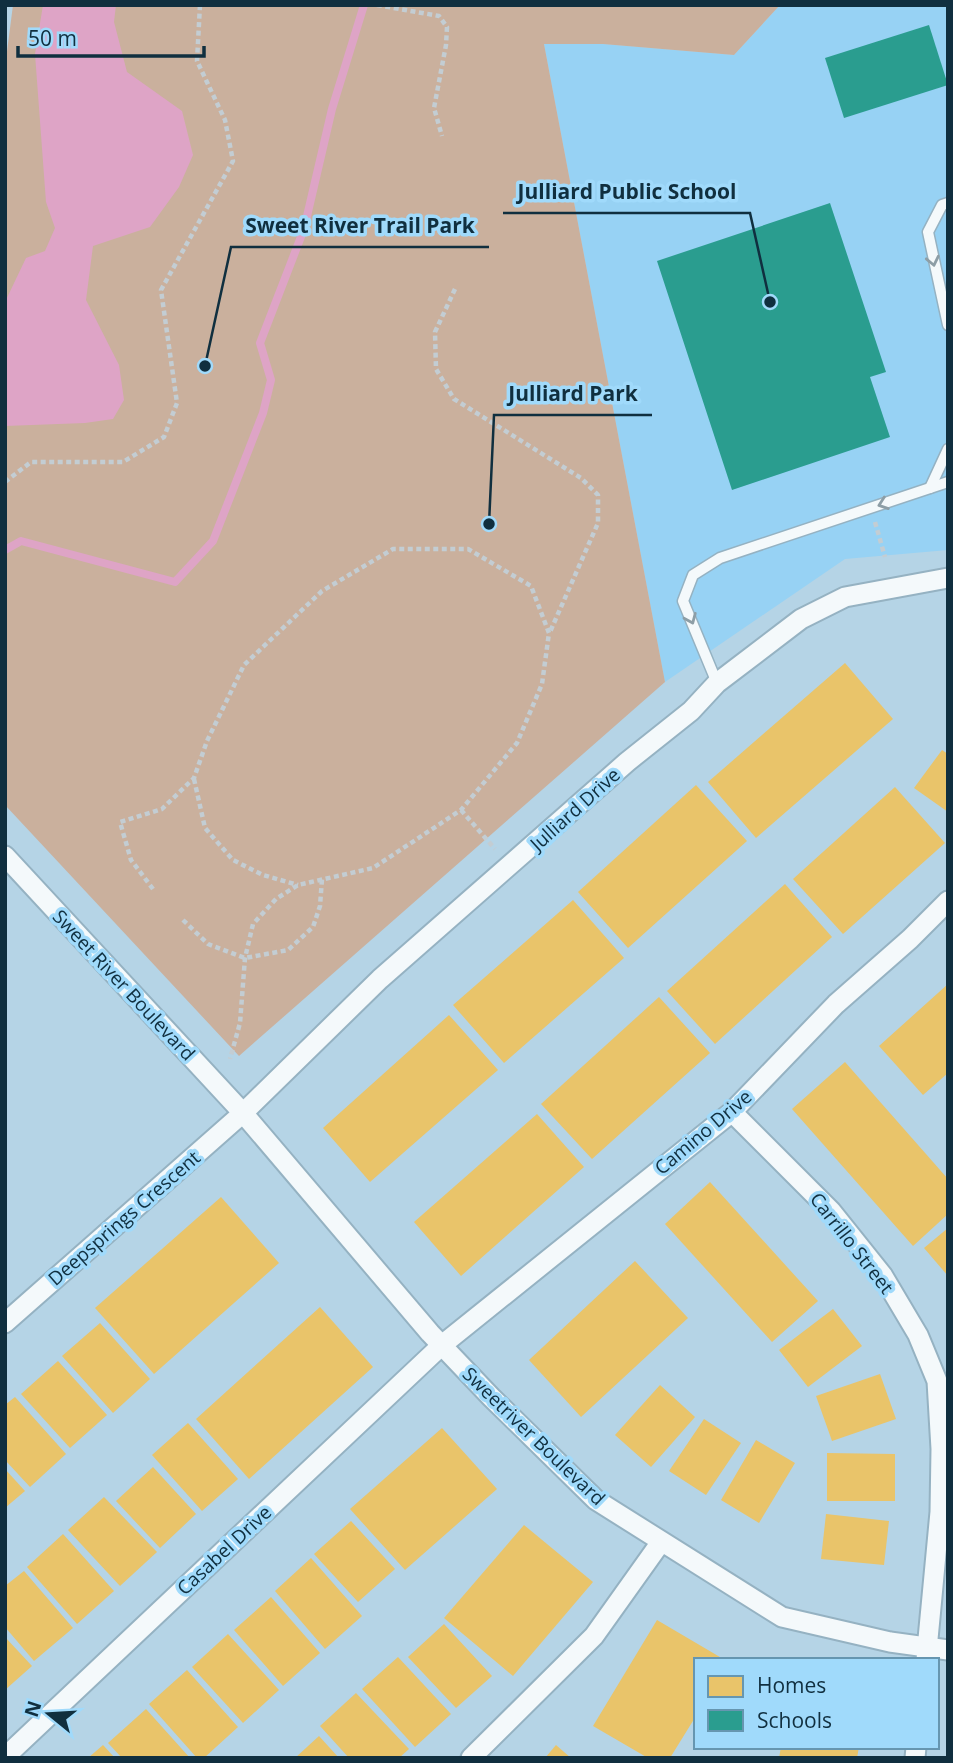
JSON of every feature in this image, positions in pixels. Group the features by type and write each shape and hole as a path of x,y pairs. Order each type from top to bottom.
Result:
{"street":[{"name":"Julliard Drive","path":"243,1113 380,979 627,762 691,710 717,684 802,619 845,597 948,578"},
{"name":"Sweet River Boulevard","path":"5,856 243,1113"},
{"name":"Camino Drive","path":"442,1345 732,1112 836,1004 910,939 948,901"},
{"name":"Carrillo Street","path":"732,1112 831,1210 883,1276 918,1335 937,1381 941,1449 940,1512 927,1654"},
{"name":"Deepsprings Crescent","path":"5,1323 243,1113"},
{"name":"Sweetriver Boulevard","path":"243,1113 442,1345 596,1500 782,1617 890,1642 927,1654 948,1650"},
{"name":"Casabel Drive","path":"5,1757 442,1345"},
{"path":"471,1758 594,1636 660,1542"}],"lane":[{"path":"948,202 942,205 928,232 948,325"},
{"path":"930,488 948,450"},
{"path":"717,684 683,601 693,575 720,558 948,482"}],"path":[{"path":"5,482 31,463 123,461 164,437 177,403 161,290 233,161 225,120 197,61 200,5"},
{"path":"377,5 439,16 447,27 434,108 442,136"},
{"path":"230,1059 240,1023 245,958 253,924 276,899 298,885 373,868 461,810 517,744 542,684 549,633 598,523 598,495 581,478 453,400 436,369 435,332 455,289"},
{"path":"871,508 885,557"},
{"path":"153,889 131,860 120,822 162,810 194,778 207,741 244,665 322,591 393,549 468,549 531,586 549,633"},
{"path":"194,778 205,828 233,860 263,875 298,885"},
{"path":"461,810 509,867"},
{"path":"183,920 208,944 245,958 288,950 313,927 320,906 322,879"}],"shaded area":[{"path":"13,5 780,5 734,55 603,44 544,44 665,682 239,1056 5,805 5,67"},
{"path":"43,5 116,5 114,22 127,72 182,111 193,155 179,187 150,227 93,246 86,300 119,365 124,400 113,419 85,423 5,426 5,302 26,258 45,251 55,228 46,202 35,54"},
{"path":"780,5 948,5 948,550 845,559 665,682 544,44 603,44 734,55"}],"building: Homes":[{"path":"845,663 893,719 756,838 708,782"},
{"path":"942,750 948,754 948,812 914,788"},
{"path":"696,785 747,841 628,948 578,892"},
{"path":"895,787 945,843 843,934 793,879"},
{"path":"785,884 832,937 715,1044 667,991"},
{"path":"573,900 624,958 504,1063 453,1005"},
{"path":"948,984 948,1073 923,1095 879,1046"},
{"path":"659,997 710,1053 592,1159 541,1104"},
{"path":"449,1015 498,1070 370,1182 323,1128"},
{"path":"845,1062 948,1179 948,1214 913,1246 792,1109"},
{"path":"537,1114 584,1167 461,1276 414,1222"},
{"path":"710,1182 818,1301 772,1342 665,1224"},
{"path":"221,1197 279,1263 154,1374 95,1308"},
{"path":"948,1228 948,1276 924,1248"},
{"path":"635,1261 688,1318 581,1417 529,1360"},
{"path":"320,1307 373,1367 249,1479 196,1419"},
{"path":"833,1309 862,1346 808,1387 779,1350"},
{"path":"100,1323 150,1379 113,1413 62,1356"},
{"path":"58,1361 107,1415 70,1448 21,1394"},
{"path":"880,1374 896,1419 832,1441 816,1396"},
{"path":"660,1385 695,1417 651,1467 615,1435"},
{"path":"15,1397 66,1454 30,1487 5,1460 5,1405"},
{"path":"704,1419 741,1443 706,1495 669,1471"},
{"path":"188,1423 238,1479 202,1511 152,1455"},
{"path":"442,1428 497,1489 405,1570 350,1509"},
{"path":"756,1440 795,1463 759,1523 721,1500"},
{"path":"827,1453 895,1454 895,1501 827,1501"},
{"path":"153,1467 196,1514 160,1548 116,1501"},
{"path":"5,1469 25,1491 5,1508"},
{"path":"104,1497 157,1552 120,1586 68,1530"},
{"path":"826,1514 889,1521 884,1565 821,1559"},
{"path":"351,1521 395,1569 358,1602 314,1554"},
{"path":"524,1525 593,1582 513,1676 444,1618"},
{"path":"63,1534 114,1591 77,1624 27,1567"},
{"path":"311,1558 362,1616 325,1649 275,1591"},
{"path":"24,1571 73,1628 34,1661 5,1627 5,1586"},
{"path":"271,1597 320,1653 283,1686 234,1630"},
{"path":"657,1620 722,1658 694,1658 694,1719 670,1758 648,1758 593,1726"},
{"path":"444,1624 492,1676 456,1708 408,1657"},
{"path":"228,1634 279,1690 243,1723 192,1667"},
{"path":"5,1637 32,1666 5,1690"},
{"path":"398,1657 451,1714 415,1747 362,1689"},
{"path":"187,1670 238,1727 204,1758 197,1758 149,1704"},
{"path":"356,1693 409,1749 399,1758 349,1758 320,1726"},
{"path":"146,1709 190,1758 122,1758 108,1743"},
{"path":"319,1736 339,1758 295,1758"},
{"path":"103,1745 115,1758 88,1758"},
{"path":"556,1745 571,1758 545,1758"},
{"path":"781,1749 859,1749 857,1758 779,1758"}],"building: Schools":[{"path":"929,25 948,85 844,118 825,58"},
{"path":"830,203 886,372 870,377 890,437 732,490 657,261"}],"waterway":[{"path":"5,550 21,541 175,582 213,541 263,413 271,380 260,343 304,229 332,109 364,5"}],"place":[{"name":"Julliard Public School","path":"770,302"},
{"name":"Sweet River Trail Park","path":"205,366"},
{"name":"Julliard Park","path":"489,524"}]}
